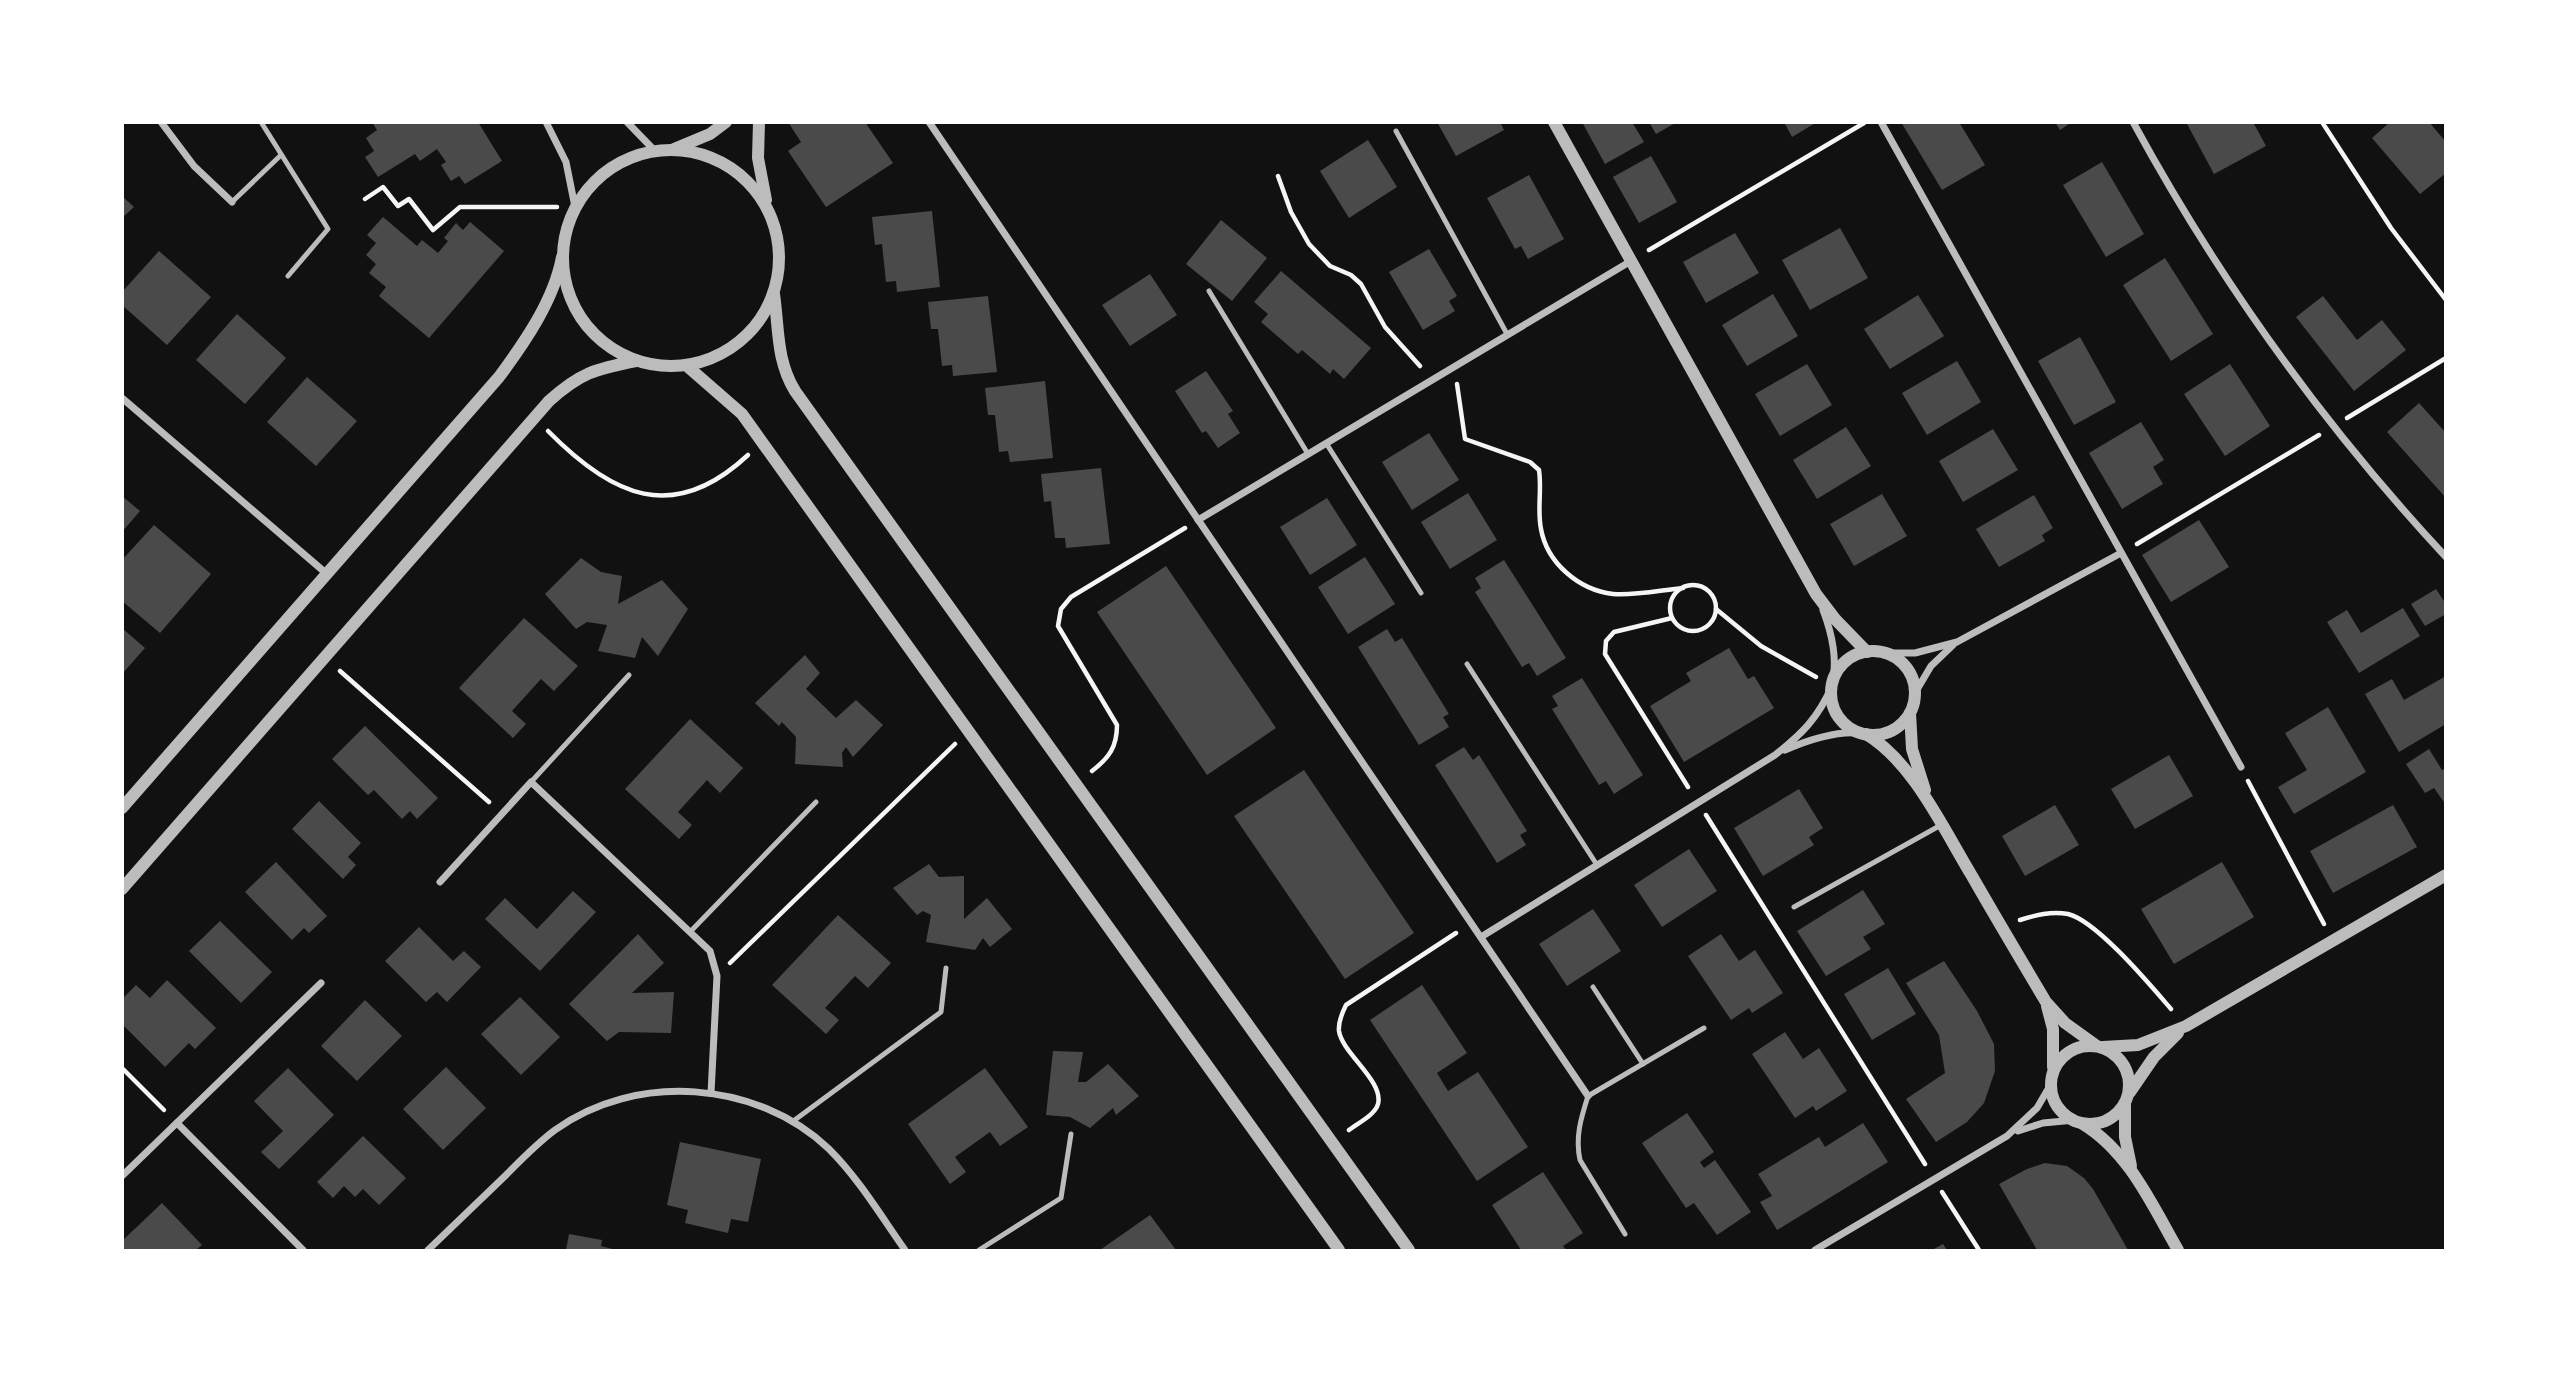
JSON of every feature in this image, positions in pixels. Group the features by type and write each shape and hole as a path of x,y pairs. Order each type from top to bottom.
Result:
{"street":[{"path":"161,122 194,166 232,202"},
{"path":"546,122 566,162 575,207"},
{"path":"627,122 655,151"},
{"path":"672,150 710,134 726,122"},
{"path":"759,122 758,158 768,211 778,243 779,260 774,294 779,352 785,373 795,391 1409,1251"},
{"path":"929,122 1588,1096"},
{"path":"1554,122 1816,593 1835,619 1867,652"},
{"path":"1881,122 2241,767"},
{"path":"2133,122 2192,226 2236,296 2278,355 2383,487 2445,557"},
{"path":"122,807 509,364 544,305 559,272 564,240 575,207 590,186 609,170 631,158 655,151 689,151 722,163 750,184 768,211"},
{"path":"562,257 567,290 582,320 605,344 636,361 653,365 687,366 719,356 746,337 767,310 774,294"},
{"path":"1198,520 1631,261"},
{"path":"122,889 549,401 579,377 604,367 636,361"},
{"path":"687,366 735,407 761,442 1339,1251"},
{"path":"122,398 327,574"},
{"path":"2121,553 1957,642 1914,653 1867,652 1854,655 1844,662 1832,682 1831,699 1835,711 1847,726 1879,742 1892,755 1938,818 2042,996 2065,1023 2119,1057 2126,1068 2130,1085 2124,1137 2134,1173"},
{"path":"1775,755 1813,720 1823,707 1832,682 1835,668 1830,633 1816,593"},
{"path":"1938,818 1914,760 1910,739 1910,713 1915,693 1931,666 1957,642"},
{"path":"1887,653 1899,659 1908,669 1915,693"},
{"path":"1480,937 1775,755 1822,737 1847,732 1879,734 1891,731 1910,713"},
{"path":"440,883 531,782 710,951 717,976 711,1093"},
{"path":"2007,1136 2037,1108 2059,1061 2068,1052 2085,1046 2121,1048 2138,1045 2186,1026 2445,875"},
{"path":"122,1176 321,983"},
{"path":"2042,996 2053,1029 2052,1078 2058,1107 2066,1116 2100,1136 2134,1173 2178,1251"},
{"path":"1816,1250 2007,1136 2036,1124 2096,1124 2108,1120 2118,1113 2143,1071 2186,1026"},
{"path":"428,1251 555,1130 586,1112 619,1099 654,1092 690,1091 711,1093 762,1107 792,1122 827,1148 856,1179 905,1251"},
{"path":"177,1123 303,1251"}],"lane":[{"path":"261,122 328,229 288,276"},
{"path":"1396,131 1507,334"},
{"path":"232,202 281,155"},
{"path":"1209,291 1308,454"},
{"path":"1326,443 1421,593"},
{"path":"1467,664 1597,865"},
{"path":"531,782 629,675"},
{"path":"690,932 816,802"},
{"path":"1794,907 1938,818"},
{"path":"792,1122 941,1012 946,968"},
{"path":"1593,987 1643,1064"},
{"path":"1625,1234 1580,1160 1577,1146 1578,1128 1588,1096 1704,1028"},
{"path":"979,1251 1062,1198 1072,1134"}],"path":[{"path":"1631,261 1865,122"},
{"path":"2322,122 2391,228 2445,300"},
{"path":"1278,176 1291,212 1314,251 1330,266 1351,275 1362,284 1385,327 1433,379"},
{"path":"365,199 383,187 398,206 410,199 433,230 460,206 575,207"},
{"path":"2121,553 2445,358"},
{"path":"1455,366 1465,439 1530,462 1539,470 1541,530 1548,550 1563,571 1583,585 1613,594 1697,586 1707,590 1716,609 1761,646 1832,682"},
{"path":"535,418 576,459 598,475 641,494 664,496 688,493 737,466 761,442"},
{"path":"1075,784 1108,758 1117,741 1117,725 1058,626 1061,609 1070,597 1198,520"},
{"path":"1683,588 1672,601 1670,608 1672,618 1682,628 1696,631 1711,622 1716,609"},
{"path":"1672,618 1614,632 1606,641 1605,653 1979,1251"},
{"path":"325,657 502,814"},
{"path":"717,976 968,731"},
{"path":"2241,767 2333,940"},
{"path":"2001,926 2040,913 2068,914 2080,919 2124,955 2186,1026"},
{"path":"1332,1143 1373,1111 1378,1103 1377,1091 1339,1033 1341,1014 1346,1005 1472,923"},
{"path":"122,1068 177,1123"}],"building":[{"path":"372,122 478,122 502,161 465,184 459,176 451,181 441,165 446,162 437,149 420,161 415,154 378,177 365,157 374,151 366,138 377,130"},
{"path":"788,122 865,122 893,163 826,207 788,151 801,142"},
{"path":"1437,122 1500,122 1504,130 1456,156"},
{"path":"1582,122 1632,122 1644,142 1605,164"},
{"path":"1649,122 1677,122 1656,134"},
{"path":"1784,122 1817,122 1792,137"},
{"path":"1901,122 1959,122 1985,165 1942,190"},
{"path":"2055,122 2072,122 2060,130"},
{"path":"2186,122 2253,122 2266,146 2214,174"},
{"path":"2390,122 2429,122 2446,142 2446,173 2420,194 2372,138"},
{"path":"1368,140 1397,187 1349,218 1320,171"},
{"path":"1651,156 1677,202 1639,223 1613,177"},
{"path":"2102,162 2144,234 2106,257 2063,185"},
{"path":"1529,175 1564,239 1528,259 1521,246 1515,249 1487,198"},
{"path":"122,196 134,207 122,218"},
{"path":"932,211 940,287 897,292 896,281 886,282 882,244 875,245 872,217"},
{"path":"383,217 417,246 422,240 438,253 448,241 444,238 456,223 463,230 470,222 504,251 429,338 379,296 386,287 369,273 376,264 366,255 376,243 367,235"},
{"path":"1221,220 1267,258 1232,301 1186,264"},
{"path":"1840,228 1868,278 1810,310 1782,260"},
{"path":"1735,233 1759,273 1706,303 1683,262"},
{"path":"1429,249 1457,296 1449,301 1455,311 1423,330 1389,272"},
{"path":"159,251 211,297 167,345 122,305 122,292"},
{"path":"2165,258 2213,334 2171,361 2123,285"},
{"path":"1281,271 1371,348 1344,379 1333,369 1330,374 1302,350 1298,354 1261,322 1268,314 1254,302"},
{"path":"1150,274 1177,315 1130,346 1102,305"},
{"path":"1773,294 1798,336 1747,366 1722,325"},
{"path":"1918,295 1944,336 1890,369 1864,329"},
{"path":"988,296 997,372 953,376 952,365 942,366 938,329 931,329 928,302"},
{"path":"2323,296 2357,340 2382,320 2406,350 2354,391 2296,317"},
{"path":"237,314 286,358 245,404 196,360"},
{"path":"2080,337 2116,402 2074,425 2038,361"},
{"path":"1957,361 1981,402 1927,435 1902,393"},
{"path":"1807,364 1832,405 1780,436 1755,394"},
{"path":"2230,364 2270,426 2225,456 2184,394"},
{"path":"1206,371 1233,411 1228,414 1240,433 1218,448 1206,431 1202,433 1175,391"},
{"path":"307,377 357,421 316,466 267,422"},
{"path":"1045,381 1053,458 1010,462 1008,451 999,452 995,415 988,415 985,388"},
{"path":"2419,403 2446,433 2446,498 2387,432"},
{"path":"2141,422 2164,460 2153,467 2163,484 2122,509 2089,453"},
{"path":"1846,427 1871,466 1817,499 1793,460"},
{"path":"1993,429 2018,470 1963,502 1939,461"},
{"path":"1429,433 1459,480 1412,510 1382,462"},
{"path":"1101,468 1110,544 1066,548 1065,538 1055,538 1051,501 1044,502 1041,474"},
{"path":"1468,493 1497,540 1450,569 1421,522"},
{"path":"1882,494 1907,536 1854,566 1830,524"},
{"path":"2034,495 2053,528 2042,535 2045,541 1999,567 1976,529"},
{"path":"122,496 140,511 122,532"},
{"path":"1327,498 1357,545 1310,575 1280,527"},
{"path":"2199,520 2229,567 2171,602 2142,555"},
{"path":"154,525 211,574 160,633 122,601 122,560"},
{"path":"1365,557 1395,604 1348,634 1318,587"},
{"path":"581,558 601,572 622,576 618,604 662,580 688,609 658,656 642,637 635,658 598,651 607,625 587,622 576,629 545,594"},
{"path":"1504,560 1566,658 1537,676 1529,663 1522,667 1475,592 1481,588 1475,578"},
{"path":"1166,566 1276,728 1207,775 1097,612"},
{"path":"2436,589 2446,604 2446,614 2425,626 2411,604"},
{"path":"2403,608 2420,636 2359,673 2327,622 2347,610 2361,633"},
{"path":"524,618 578,666 554,691 541,679 512,711 526,724 513,738 459,688"},
{"path":"122,628 145,648 122,674"},
{"path":"1387,629 1395,642 1402,638 1449,714 1443,717 1449,727 1419,745 1358,647"},
{"path":"1729,648 1748,679 1754,676 1774,708 1684,762 1650,706 1691,681 1686,673"},
{"path":"805,655 820,673 806,689 836,718 856,700 883,725 853,757 846,747 842,753 843,767 795,764 796,737 782,722 779,726 755,703"},
{"path":"2446,676 2446,724 2399,752 2365,694 2392,679 2404,700"},
{"path":"1582,678 1643,775 1614,794 1606,781 1599,785 1552,709 1558,706 1552,696"},
{"path":"2328,707 2366,772 2294,814 2278,787 2307,770 2285,733"},
{"path":"690,719 743,768 720,793 707,780 678,812 692,825 679,839 625,789"},
{"path":"365,726 438,798 417,819 410,811 402,819 374,790 368,795 332,759"},
{"path":"1464,747 1473,760 1479,755 1527,831 1520,835 1526,845 1497,863 1435,765"},
{"path":"2429,749 2442,770 2446,768 2446,805 2434,788 2425,793 2406,764"},
{"path":"2169,755 2193,796 2135,829 2111,789"},
{"path":"1304,770 1414,933 1345,979 1234,816"},
{"path":"1799,789 1823,828 1809,837 1814,845 1763,876 1734,828"},
{"path":"319,801 361,843 348,857 356,865 343,879 292,829"},
{"path":"2055,805 2079,845 2025,876 2002,836"},
{"path":"2393,805 2417,847 2333,893 2310,851"},
{"path":"1689,849 1717,891 1662,927 1634,885"},
{"path":"276,862 327,916 309,933 304,928 292,940 245,892"},
{"path":"2222,862 2254,917 2174,964 2141,909"},
{"path":"929,864 939,877 964,876 964,919 987,898 1012,929 990,947 983,938 975,950 926,942 931,915 923,911 917,915 893,888"},
{"path":"1863,890 1885,924 1863,937 1871,949 1826,976 1797,931"},
{"path":"573,891 596,912 540,971 485,919 505,898 537,929"},
{"path":"1593,909 1621,951 1567,986 1539,944"},
{"path":"838,915 891,963 868,988 855,976 825,1008 839,1020 826,1034 772,985"},
{"path":"220,921 272,972 241,1003 189,951"},
{"path":"419,927 453,961 464,951 481,967 447,1002 437,992 426,1002 385,961"},
{"path":"638,934 664,963 632,993 674,992 671,1033 619,1032 607,1041 569,1004"},
{"path":"1721,934 1739,961 1755,950 1783,993 1752,1013 1749,1008 1731,1020 1688,956"},
{"path":"1944,961 1977,1011 1994,1044 1995,1071 1984,1103 1967,1122 1936,1142 1906,1099 1945,1073 1939,1035 1906,983"},
{"path":"1888,968 1916,1014 1872,1040 1844,994"},
{"path":"167,980 216,1028 195,1049 189,1043 165,1067 122,1024 122,999 136,985 150,998"},
{"path":"1422,985 1467,1053 1437,1073 1448,1091 1478,1072 1528,1147 1477,1181 1370,1020"},
{"path":"520,997 560,1037 521,1075 481,1034"},
{"path":"365,1000 402,1036 357,1081 321,1046"},
{"path":"1785,1032 1803,1059 1819,1048 1847,1091 1816,1111 1813,1106 1795,1118 1752,1054"},
{"path":"1053,1051 1083,1052 1078,1082 1086,1082 1108,1064 1139,1096 1116,1115 1113,1108 1090,1128 1070,1117 1046,1115"},
{"path":"446,1067 486,1108 443,1150 403,1109"},
{"path":"288,1068 334,1115 279,1169 261,1152 283,1131 254,1101"},
{"path":"985,1068 1028,1127 1000,1146 990,1132 955,1157 966,1172 950,1184 908,1124"},
{"path":"1687,1113 1714,1152 1700,1162 1704,1168 1715,1160 1751,1212 1717,1235 1694,1203 1686,1208 1642,1143"},
{"path":"1863,1123 1888,1162 1777,1230 1760,1202 1772,1196 1758,1174 1819,1137 1825,1147"},
{"path":"363,1136 406,1178 379,1205 363,1189 355,1197 344,1186 333,1198 317,1182"},
{"path":"680,1142 761,1159 748,1222 731,1219 728,1233 685,1223 688,1210 667,1205"},
{"path":"2045,1163 2067,1166 2084,1178 2128,1250 2037,1250 1999,1184"},
{"path":"1543,1172 1583,1233 1563,1246 1566,1250 1521,1250 1492,1205"},
{"path":"162,1203 202,1245 196,1250 122,1250 122,1241"},
{"path":"1150,1215 1176,1250 1100,1250"},
{"path":"569,1234 602,1240 601,1246 616,1250 566,1250"},
{"path":"1943,1244 1947,1250 1932,1250"}]}
